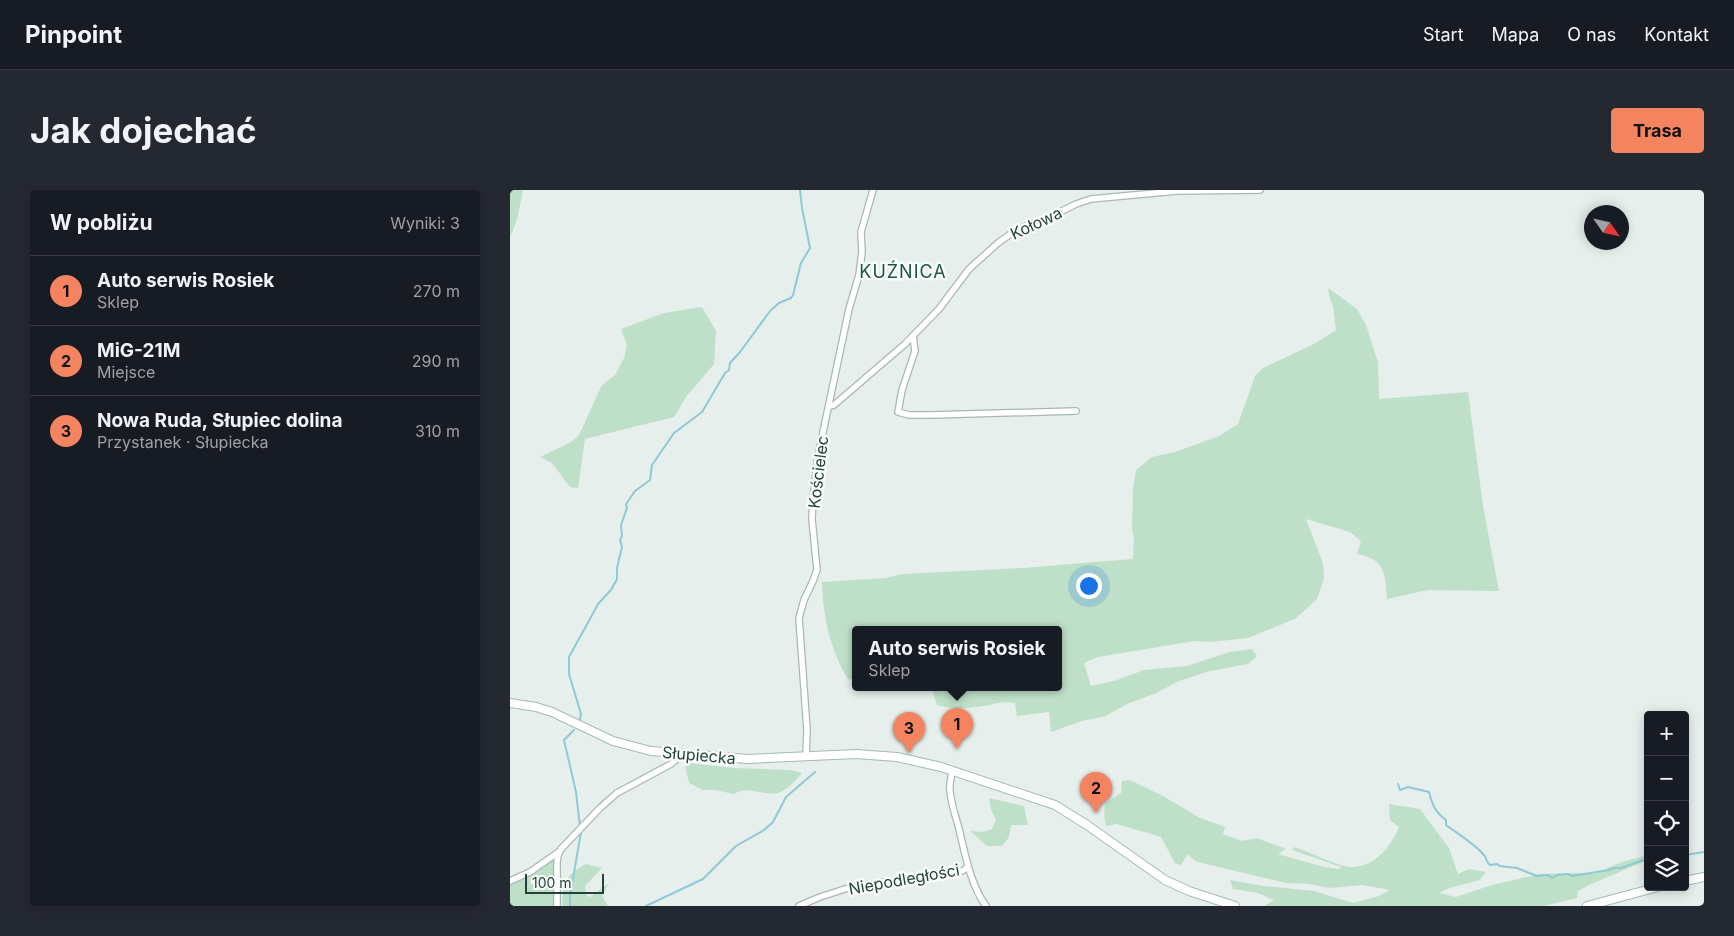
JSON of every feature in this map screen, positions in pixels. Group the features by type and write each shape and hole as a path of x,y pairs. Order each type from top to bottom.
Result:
{"main road":[{"name":"Słupiecka","path":"510,703 536,707 552,712 606,738 627,746 651,751 748,759 856,754 897,757 923,762 1055,805 1088,824 1164,880 1189,891 1235,906"},
{"path":"1689,880 1704,877"},
{"path":"1587,906 1644,891"}],"street":[{"name":"Kościelec","path":"806,756 807,730 799,618 804,600 817,570 812,519 818,456 849,309 859,276 862,252 861,232 872,190"},
{"name":"Kołowa","path":"830,406 834,405 891,358 939,309 969,269 998,243 1022,228 1076,204 1101,198 1166,192 1260,190"},
{"path":"913,336 915,350 902,390 898,412 909,415 932,415 1076,412"},
{"path":"510,881 536,868 561,850 608,800 671,764 677,759 678,753"},
{"path":"952,772 950,792 968,867"},
{"path":"557,906 557,862 561,850"},
{"name":"Niepodległości","path":"799,906 851,887 962,871 968,867 976,889 986,906"}],"green space":[{"path":"510,190 523,190 517,220 510,237"},
{"path":"1328,288 1357,309 1366,325 1378,362 1379,399 1468,392 1483,506 1499,591 1428,590 1387,599 1386,583 1379,564 1367,556 1357,554 1361,541 1350,532 1306,519 1323,563 1324,578 1317,599 1295,619 1248,638 1211,642 1194,641 1098,657 1084,663 1091,686 1117,680 1144,670 1187,666 1229,652 1252,649 1257,656 1248,664 1210,671 1179,681 1156,693 1127,704 1106,716 1082,721 1051,732 1049,712 1017,716 1015,703 960,708 937,705 933,691 1062,691 1062,626 852,626 852,680 848,679 832,645 826,620 822,582 886,578 903,574 1023,568 1133,559 1133,489 1136,470 1152,457 1175,452 1219,436 1238,424 1255,376 1263,368 1314,344 1336,330 1333,306"},
{"path":"702,307 716,331 714,364 686,397 674,417 585,439 578,488 570,487 552,463 540,457 571,442 579,435 602,385 615,375 624,358 627,345 621,329 664,313"},
{"path":"689,763 734,768 790,770 802,773 790,786 781,792 769,793 745,790 734,794 715,790 703,790 689,783 685,766"},
{"path":"1130,780 1163,796 1200,818 1225,827 1223,834 1242,841 1256,838 1286,849 1278,854 1324,867 1340,869 1341,867 1292,850 1295,847 1350,867 1367,864 1386,849 1399,827 1390,820 1389,804 1420,809 1449,848 1458,874 1469,869 1486,872 1480,880 1449,888 1439,893 1456,897 1492,885 1540,874 1594,874 1622,862 1644,856 1644,862 1578,891 1577,898 1544,906 1264,906 1274,900 1258,893 1233,889 1230,880 1264,886 1314,891 1353,903 1379,896 1390,890 1362,885 1330,888 1309,884 1286,883 1202,863 1194,860 1188,854 1181,865 1175,863 1161,837 1117,824 1106,826 1104,816 1105,804 1121,793 1122,781"},
{"path":"989,798 1024,806 1028,825 1011,825 1009,837 1002,846 987,846 970,831 983,832 992,829 996,820 991,810"},
{"path":"554,859 555,906 510,906 510,884 531,874"},
{"path":"586,864 602,868 585,886 586,895 590,897 609,883 602,896 608,906 562,906 566,880"}],"waterway":[{"path":"580,719 581,714 569,674 569,657 598,604 611,590 617,579 617,568 622,547 620,540 622,536 621,525 627,508 626,504 635,491 650,480 652,465 674,433 702,412 725,373 729,370 730,363 770,311 793,295 801,263 810,248 800,190"},
{"path":"574,730 564,740 576,792 580,827"},
{"path":"646,906 703,879 736,846 764,830 773,822 786,797 815,772"},
{"path":"1398,784 1400,790 1408,787 1429,792 1434,808 1446,820 1446,825 1476,847 1490,865 1497,864 1517,868 1537,876 1548,875 1552,878 1557,875 1568,874 1572,876 1622,868 1644,860"},
{"path":"600,804 612,794"},
{"path":"581,824 590,815"},
{"path":"570,906 581,832"},
{"path":"1689,854 1704,852"}],"place":[{"name":"Auto serwis Rosiek","path":"957,749"},
{"name":"Nowa Ruda, Słupiec dolina","path":"909,753"},
{"name":"MiG-21M","path":"1096,813"}],"district":[{"name":"KUŹNICA","path":"903,272"}]}
